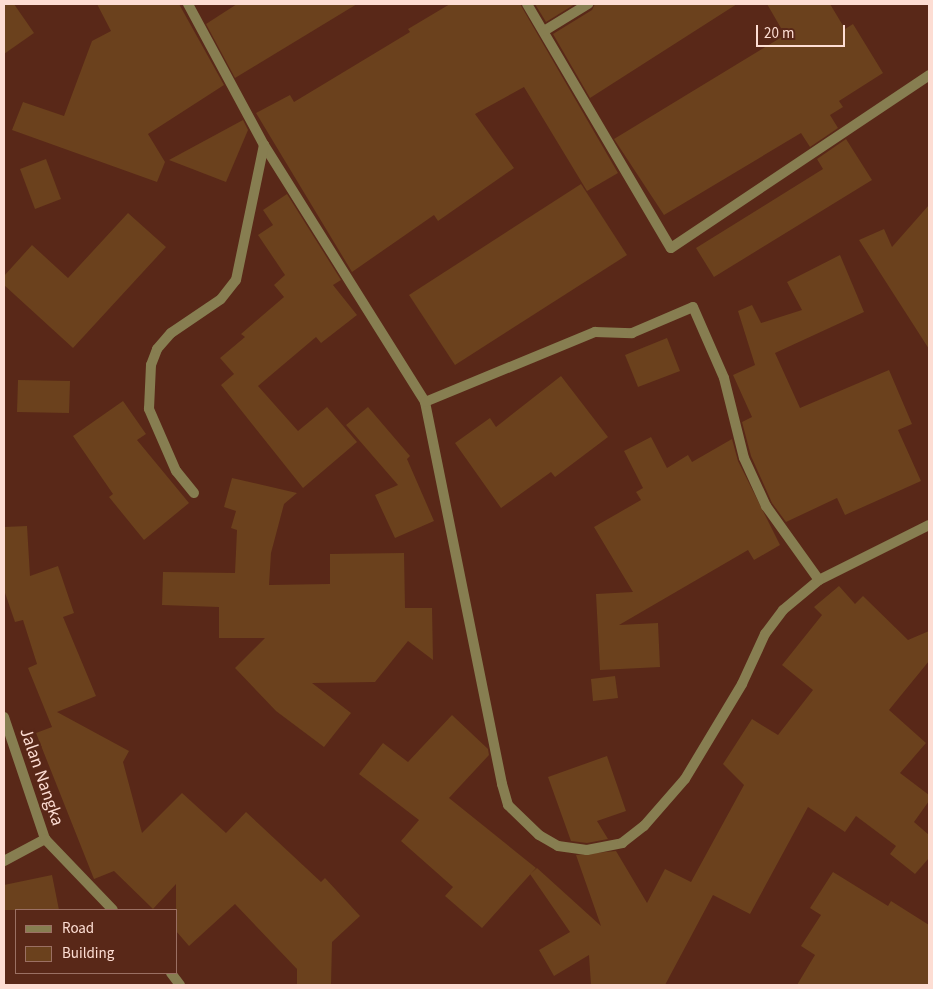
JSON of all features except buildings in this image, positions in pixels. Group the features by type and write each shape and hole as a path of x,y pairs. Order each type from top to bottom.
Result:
{"street":[{"path":"188,4 264,145 425,402 502,784 508,805 522,822 558,846 586,850 622,843 644,826 685,779 742,684 765,634 783,610 819,580 929,526"},
{"path":"527,4 671,248 929,75"},
{"path":"544,32 588,4"},
{"path":"194,493 176,471 149,409 151,365 157,349 171,332 221,299 236,280 264,145"},
{"path":"425,402 595,332 632,332 693,307 724,378 744,458 766,506 819,580"},
{"name":"Jalan Nangka","path":"4,717 45,839 112,909"},
{"path":"4,861 45,839"},
{"path":"172,974 180,985"}]}
